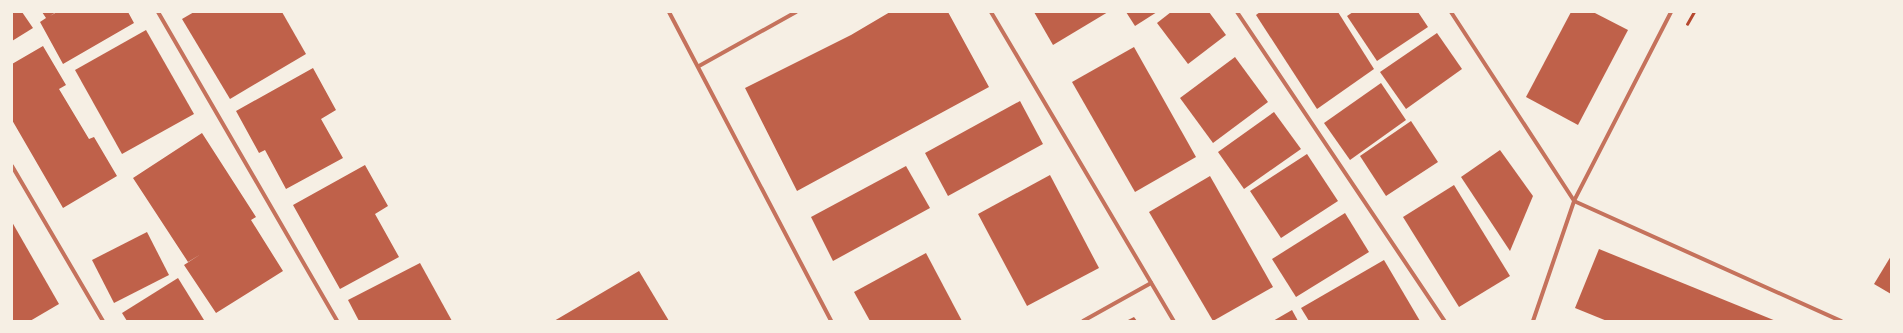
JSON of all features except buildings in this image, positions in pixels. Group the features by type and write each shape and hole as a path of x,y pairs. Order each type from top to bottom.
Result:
{"street":[{"path":"158,12 337,321"},
{"path":"669,12 699,66 831,321"},
{"path":"699,66 796,12"},
{"path":"991,12 1174,321"},
{"path":"1237,12 1445,321"},
{"path":"1451,12 1574,201 1841,321"},
{"path":"1533,321 1574,201 1671,12"},
{"path":"12,166 103,321"},
{"path":"1083,321 1151,283"}]}
